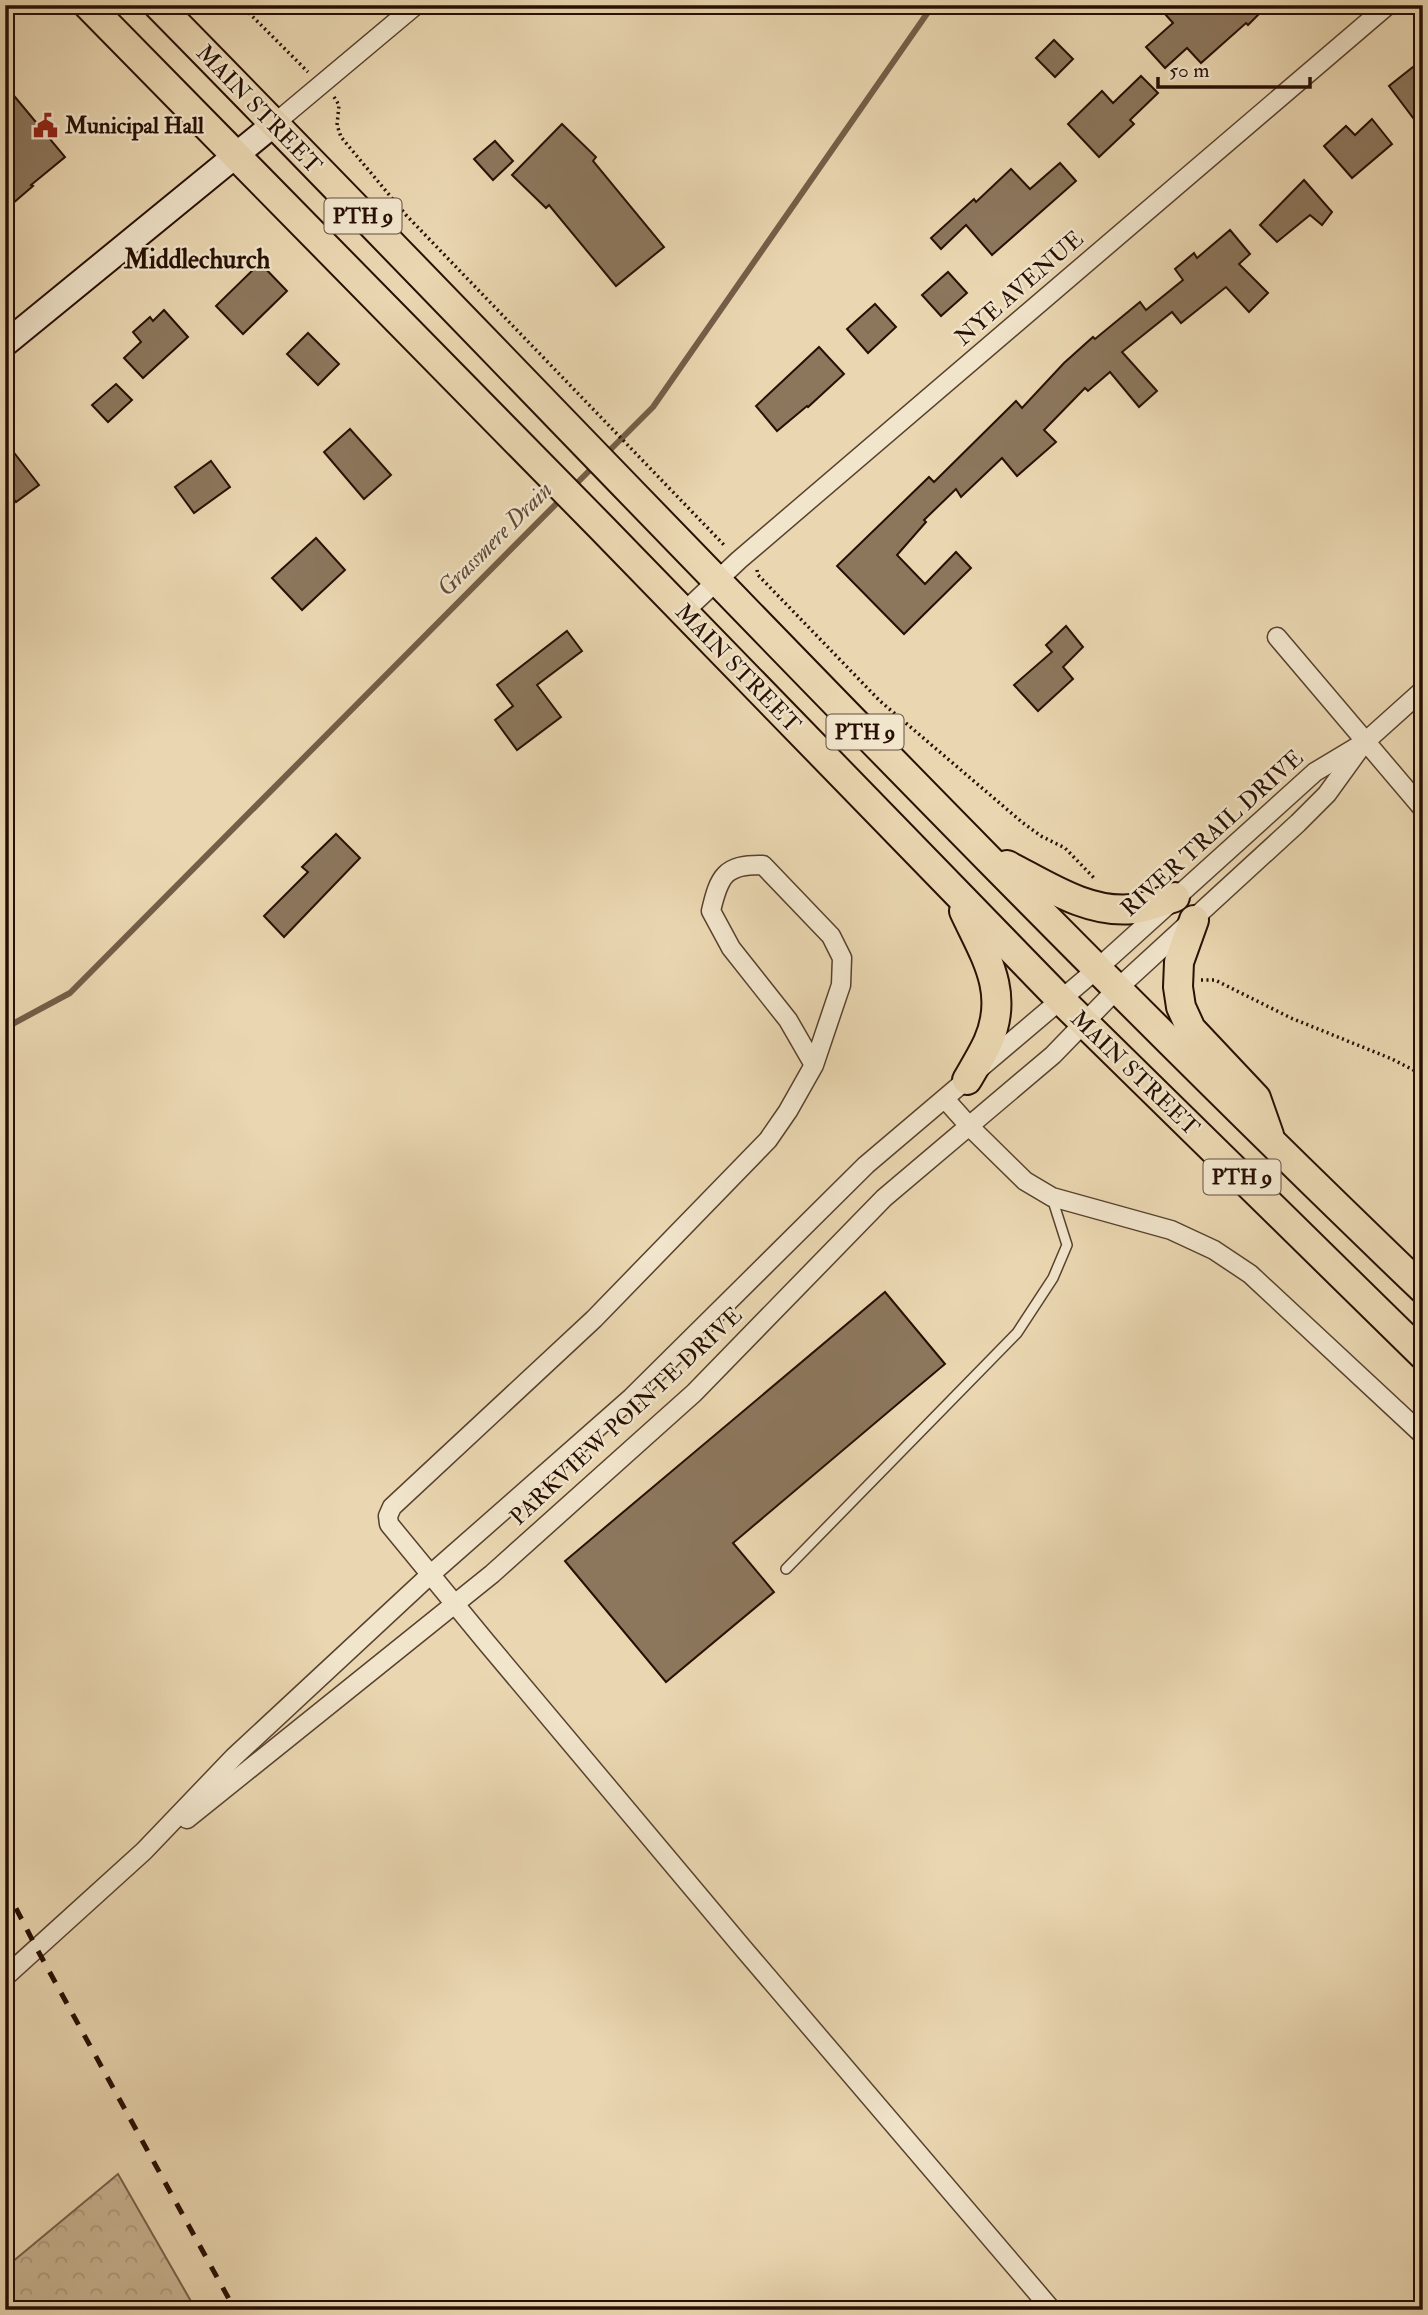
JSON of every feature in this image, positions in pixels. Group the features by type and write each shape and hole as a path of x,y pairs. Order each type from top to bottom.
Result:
{"main road":[{"name":"MAIN STREET","path":"88,5 1061,1000 1423,1355"},
{"name":"MAIN STREET","path":"158,5 635,494 715,580 1097,969 1272,1144 1423,1289"},
{"path":"982,852 1068,897 1098,907 1134,909 1175,897"},
{"path":"954,890 991,968 998,990 998,1009 993,1028 967,1080"},
{"path":"1194,920 1179,961 1178,987 1181,1007 1191,1029 1256,1098 1272,1144"}],"street":[{"path":"5,344 322,86 416,5"},
{"name":"NYE AVENUE","path":"684,612 715,580 1388,5"},
{"path":"1277,637 1423,809"},
{"name":"RIVER TRAIL DRIVE","path":"1097,969 1315,772 1365,742 1423,690"},
{"name":"RIVER TRAIL DRIVE","path":"1117,989 1327,794 1365,742"},
{"path":"814,1065 788,1020 732,948 711,911 716,891 727,872 742,864 763,864 831,936 842,958 841,985 814,1065 768,1140 594,1319 392,1507 388,1516 389,1524 733,1936 1052,2310"},
{"name":"PARKVIEW POINTE DRIVE","path":"5,1977 144,1851 234,1757 431,1574 631,1398 866,1165 1097,969"},
{"name":"PARKVIEW POINTE DRIVE","path":"144,1851 242,1777 456,1604 694,1393 884,1198 1053,1055 1117,989"},
{"path":"944,1099 1025,1181 1052,1197 1171,1230 1214,1250 1250,1274 1423,1436"}],"lane":[{"path":"786,1569 1017,1333 1054,1278 1067,1245 1052,1197"}],"path":[{"path":"241,5 336,98 339,105 337,125 341,137 406,215 739,560 756,568 758,575 880,701 1023,822 1041,836 1065,848 1101,886 1098,907"},
{"path":"1178,987 1193,985 1202,979 1215,980 1291,1018 1392,1059 1423,1075"}],"green space":[{"path":"118,2174 196,2310 5,2310 5,2268"}],"building":[{"path":"1157,5 1268,5 1201,63 1187,48 1165,68 1146,47 1173,23"},
{"path":"1054,40 1073,59 1055,77 1036,58"},
{"path":"1423,59 1423,131 1389,86"},
{"path":"1141,76 1158,93 1130,120 1134,124 1099,157 1068,124 1102,91 1113,103"},
{"path":"15,97 65,157 5,210 5,105"},
{"path":"1372,119 1392,144 1352,178 1324,146 1346,126 1355,135"},
{"path":"562,124 596,157 593,161 664,247 616,286 549,205 546,208 512,175"},
{"path":"495,141 513,161 493,180 474,159"},
{"path":"1060,163 1076,181 992,255 966,225 941,249 931,238 974,199 976,202 1011,169 1030,189"},
{"path":"1304,180 1332,212 1322,225 1310,215 1277,242 1260,225"},
{"path":"1230,230 1250,254 1239,264 1268,293 1249,312 1226,287 1181,323 1172,312 1122,352 1157,391 1139,407 1110,372 1088,391 1085,388 1044,430 1056,442 1017,476 1002,458 961,497 956,489 924,520 926,522 897,555 925,584 956,552 971,568 904,634 837,566 929,477 934,482 1016,401 1022,408 1064,363 1093,337 1095,339 1140,302 1146,310 1183,280 1175,269 1194,253 1197,258"},
{"path":"260,263 287,291 243,334 216,306"},
{"path":"948,272 967,293 941,316 922,295"},
{"path":"875,304 896,327 868,353 847,329"},
{"path":"164,310 188,337 143,378 124,358 141,342 133,332 150,317 153,321"},
{"path":"308,333 339,364 318,385 287,354"},
{"path":"819,347 844,374 777,431 756,406"},
{"path":"116,384 132,400 108,422 92,405"},
{"path":"350,429 391,475 364,499 324,452"},
{"path":"5,441 39,485 16,502 5,488"},
{"path":"211,461 230,487 194,513 175,487"},
{"path":"316,538 345,570 302,610 272,578"},
{"path":"1066,626 1083,647 1063,667 1073,679 1038,711 1014,685 1052,652 1046,645"},
{"path":"567,631 582,651 537,685 561,717 517,750 495,720 513,706 497,685"},
{"path":"336,834 360,858 284,937 264,916 308,872 302,867"},
{"path":"885,1292 945,1364 733,1543 774,1592 666,1682 565,1561"}],"waterway":[{"name":"Grassmere Drain","path":"604,456 653,407 933,5"},
{"name":"Grassmere Drain","path":"572,488 594,466"},
{"name":"Grassmere Drain","path":"5,1028 70,993 562,498"}],"railway":[{"path":"5,1887 235,2310"}],"place":[{"name":"Municipal Hall","path":"45,125"}],"district":[{"name":"Middlechurch","path":"197,260"}]}
